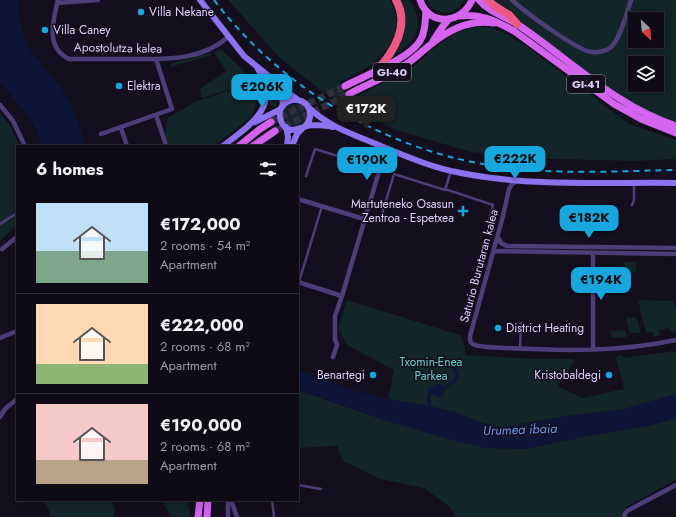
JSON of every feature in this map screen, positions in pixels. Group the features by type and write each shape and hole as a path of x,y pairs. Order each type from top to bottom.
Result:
{"highway":[{"path":"377,70 395,48 400,34 401,15 396,0"},
{"path":"488,0 493,5 509,14 517,24"}],"main road":[{"path":"200,0 244,56 279,86 298,100 305,103 323,119 339,128 419,161 451,171 503,180 676,183"},
{"path":"420,0 426,11 433,16 441,19 449,19"},
{"path":"459,16 465,12 472,0"},
{"name":"GI-41","path":"479,0 487,8 517,24 617,98 644,113 676,126"},
{"name":"GI-40","path":"345,86 398,60 415,47 421,40 424,31 426,11"},
{"name":"GI-41","path":"449,19 470,14 488,18 502,24 514,31 614,104 641,119 676,133"},
{"name":"GI-40","path":"349,94 400,68 416,58 430,44 449,19"},
{"path":"430,44 450,31 468,24 490,22 502,24"},
{"path":"251,124 261,112 266,96 263,79 256,66"},
{"path":"279,86 282,96 280,119 286,127 288,137 287,145"},
{"path":"224,145 251,124 282,107 290,100 298,100"},
{"path":"292,145 297,134 304,127 310,116 309,108"},
{"path":"240,145 271,122"},
{"path":"286,127 294,130 322,125 339,128"},
{"path":"254,145 275,131"},
{"path":"198,517 200,501"},
{"path":"207,517 208,501"}],"street":[{"path":"58,2 98,0"},
{"path":"512,0 522,9 576,46 591,52 599,52 610,48 617,40 631,0"},
{"name":"Apostolutza kalea","path":"58,2 55,11 52,37 54,45 62,55 69,59 179,59 207,51 228,37"},
{"path":"101,134 172,109 156,59"},
{"path":"0,104 13,121 25,145"},
{"path":"156,115 163,145"},
{"path":"121,128 127,145"},
{"path":"333,357 337,346 335,339 335,316 386,148"},
{"path":"503,180 508,184 509,189"},
{"path":"509,189 512,184 518,181"},
{"name":"Saturio Burutaran kalea","path":"509,189 498,237 470,338 472,344 476,345 520,348"},
{"path":"299,199 364,219"},
{"path":"498,237 501,243 506,246 676,248"},
{"path":"2,249 16,238"},
{"path":"494,252 676,254"},
{"path":"593,254 593,348"},
{"path":"299,282 342,296"},
{"path":"0,338 16,331"},
{"path":"520,348 563,350 649,345 676,340"},
{"path":"0,417 5,409 16,402"},
{"path":"625,517 624,515 626,511 676,485"},
{"path":"228,501 228,517"},
{"path":"232,502 234,517"},
{"path":"232,502 237,517"}],"lane":[{"path":"306,176 315,149 379,169"},
{"path":"445,189 451,171"},
{"path":"382,214 394,174 493,205 488,225"},
{"path":"632,205 634,200 634,183"},
{"path":"299,279 322,206"},
{"path":"0,224 16,214"},
{"path":"585,282 593,282"},
{"path":"520,323 520,348"},
{"path":"299,485 321,489"},
{"path":"272,501 274,517"}],"green space":[{"path":"228,0 390,0 396,19 396,28 393,37 384,53 377,60 366,68 339,82 349,100 404,72 418,63 430,51 456,33 479,27 492,28 526,46 629,124 676,140 676,159 635,161 520,158 471,152 396,130 353,109 323,92 280,58"},
{"path":"400,0 409,0 417,17 418,25 413,38 408,45 394,56 403,35 405,23"},
{"path":"427,0 464,0 451,12 440,12 430,6"},
{"path":"491,0 676,0 676,122 656,115 619,96 584,72 513,15"},
{"path":"221,49 248,75 250,82 202,98 200,89 226,71 215,54 215,52"},
{"path":"211,53 212,55 170,67 172,63"},
{"path":"266,81 275,89 277,93 279,100 276,107 271,106 268,102 269,90"},
{"path":"249,84 252,85 256,104 252,116 215,145 168,145 165,134 168,118 197,101"},
{"path":"295,104 303,107 306,115 303,123 295,126 287,123 284,115 287,107"},
{"path":"0,113 9,124 20,145 16,145 16,226 0,241"},
{"path":"624,262 636,262 636,272 626,272"},
{"name":"Txomin-Enea Parkea","path":"347,300 460,335 465,346 465,355 534,359 573,359 574,362 557,386 583,398 624,389 616,357 622,355 623,358 676,351 676,394 624,409 575,415 502,427 482,423 454,412 388,399 394,370 347,345 338,328"},
{"path":"638,300 674,301 676,309 676,332 672,332 669,328 659,330 660,335 654,337 652,332 646,333"},
{"path":"636,317 641,333 630,333 626,318"},
{"path":"625,330 627,337 612,338 610,331"},
{"path":"299,390 384,420 487,448 525,449 648,426 676,418 676,480 626,507 621,517 456,517 450,507 424,488 380,479 343,461 337,446 299,448"},
{"path":"44,501 111,501 115,508 114,517 52,517"},
{"path":"162,501 186,501 190,512 189,517 171,517"}],"water":[{"path":"0,0 19,0 19,18 26,43 32,53 56,81 69,100 77,119 85,145 42,145 35,126 30,118 0,81"},
{"name":"Urumea ibaia","path":"450,363 456,367 458,378 447,388 442,397 430,394 431,406 454,412 482,423 502,427 575,415 624,409 676,394 676,418 648,426 525,449 487,448 451,440 384,420 299,389 299,370 356,391 388,399 428,406 428,389 439,384 445,386 454,380 455,374"}],"tunnel":[{"path":"271,122 345,86"},
{"path":"275,131 349,94"}],"railway":[{"path":"214,0 243,34 276,65 311,92 349,116 389,136 431,151 474,162 519,169 539,171 598,172 676,170"}],"place":[{"name":"Villa Nekane","path":"141,12"},
{"name":"Villa Caney","path":"45,30"},
{"name":"Elektra","path":"119,86"},
{"name":"Martuteneko Osasun Zentroa - Espetxea","path":"463,211"},
{"name":"District Heating","path":"498,328"},
{"name":"Benartegi","path":"373,375"},
{"name":"Kristobaldegi","path":"609,375"}]}
